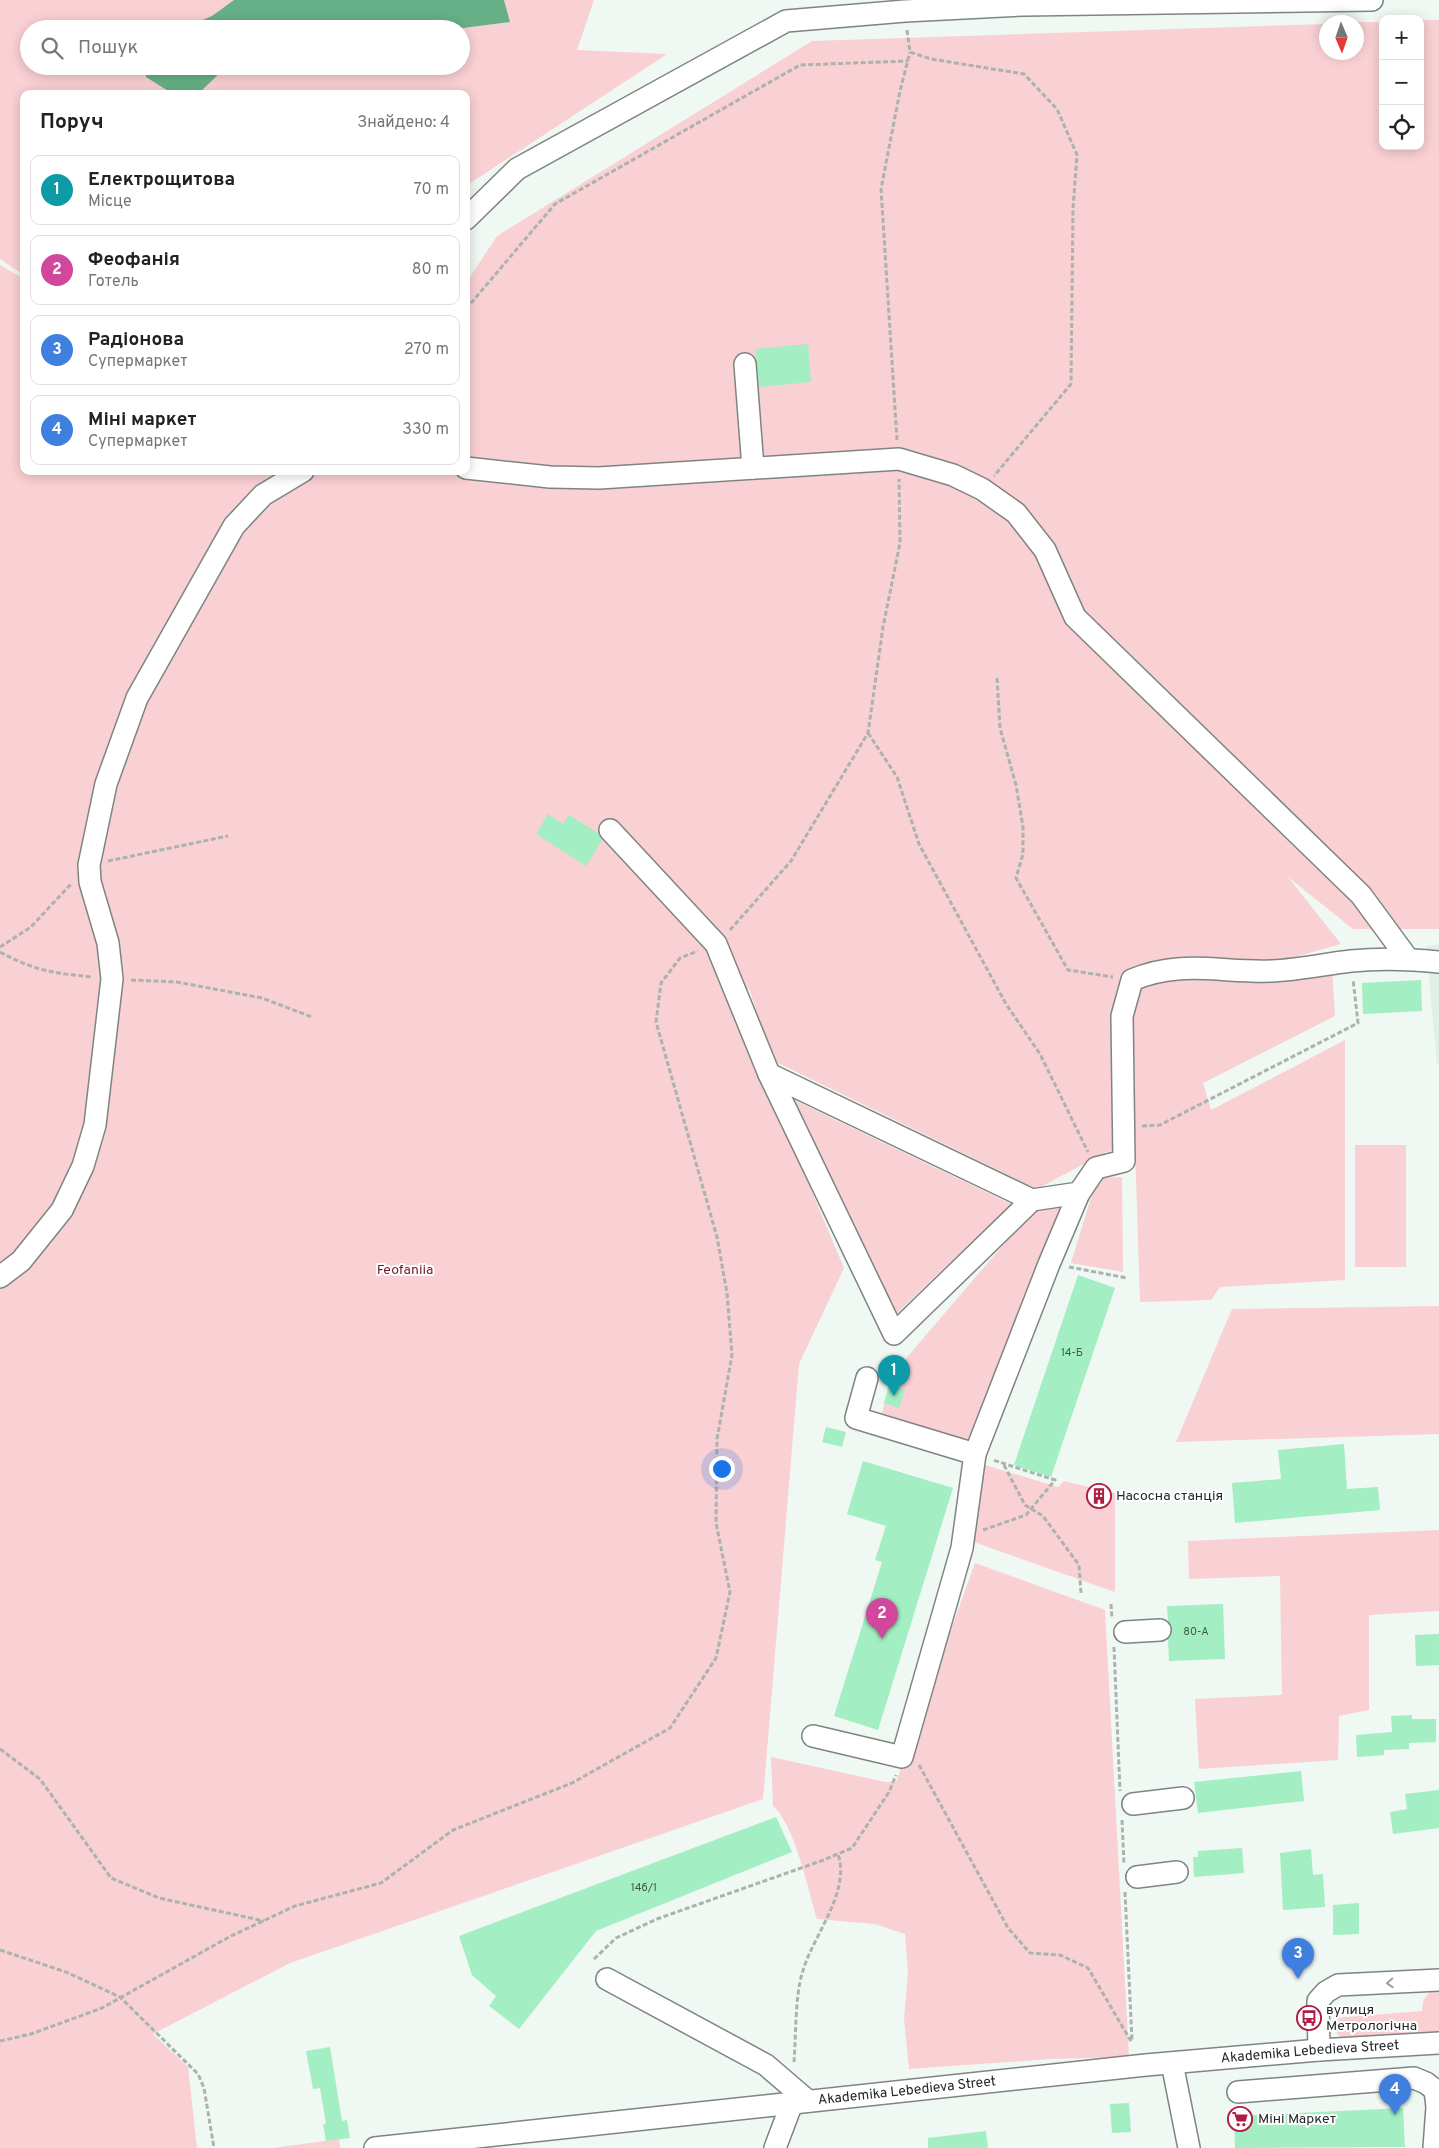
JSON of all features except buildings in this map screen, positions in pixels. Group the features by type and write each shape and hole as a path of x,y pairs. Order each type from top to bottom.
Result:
{"street":[{"path":"470,216 517,169 786,21 904,5 1372,0"},
{"path":"745,364 753,468"},
{"path":"470,468 550,477 599,478 898,460 953,475 982,489 1016,513 1045,550 1075,617 1361,896 1408,959"},
{"path":"0,1277 21,1261 62,1210 83,1166 95,1125 112,979 108,943 90,882 89,865 106,784 137,698 234,526 263,495 296,475"},
{"path":"610,830 716,944 769,1074 894,1334 1032,1200"},
{"path":"813,1736 909,1757 962,1548 974,1454 1079,1193 1096,1168 1124,1161 1122,1016 1132,980 1145,974 1196,967 1272,971 1353,961 1408,959 1439,962"},
{"path":"769,1074 1032,1200 1079,1193"},
{"path":"867,1378 856,1418 974,1454"},
{"path":"1117,1633 1160,1630"},
{"path":"1125,1803 1183,1798"},
{"path":"1128,1878 1177,1872"},
{"path":"607,1979 766,2065 800,2102 775,2148"},
{"path":"1319,2050 1318,2001 1326,1992 1338,1985 1439,1980"},
{"name":"Akademika Lebedieva Street","path":"375,2148 1133,2066 1319,2050 1439,2043"},
{"path":"1172,2063 1189,2148"},
{"path":"1238,2092 1414,2078 1426,2083 1435,2090 1437,2107 1434,2148"}],"path":[{"path":"0,2041 31,2034 102,2008 229,1937 295,1906 381,1883 453,1830 572,1783 670,1728 716,1658 730,1592 716,1523 717,1439 732,1356 728,1302 717,1237 656,1022 661,983 680,958 716,944 743,918 791,861 868,733 884,627 900,543 898,460 881,188 900,91 910,52 904,5"},
{"path":"910,52 931,59 1024,74 1057,109 1077,155 1073,208 1071,384 982,489"},
{"path":"470,304 554,204 791,69 800,65 908,61"},
{"path":"997,678 1000,728 1016,786 1023,827 1023,854 1016,878 1068,970 1132,980"},
{"path":"868,733 896,777 919,844 1006,1004 1040,1054 1096,1168"},
{"path":"0,952 24,965 51,973 112,979 177,982 262,998 312,1017"},
{"path":"1124,1128 1160,1125 1358,1023 1353,978"},
{"path":"1049,1264 1127,1278"},
{"path":"964,1536 1026,1515 1032,1508 1038,1501 1044,1494 1055,1480 1004,1465 1026,1505 1031,1509 1037,1513 1043,1516 1078,1564 1081,1593"},
{"path":"1112,1604 1117,1633 1125,1803 1133,2066"},
{"path":"0,1749 40,1779 111,1878 159,1898 264,1920"},
{"path":"594,1959 616,1938 656,1919 852,1848 890,1792 909,1757"},
{"path":"909,1757 1008,1928 1030,1953 1060,1955 1088,1968 1132,2043"},
{"path":"793,2070 801,1975 810,1949 832,1906 841,1878 842,1866 838,1854"},
{"path":"0,1950 66,1972 120,1997 198,2074 204,2088 214,2148"}],"shaded area":[{"path":"234,0 504,0 510,22 470,27 470,20 203,20 212,16"},
{"path":"146,75 218,75 202,90 167,90 146,77"},
{"path":"1439,945 1439,1064 1437,1064 1426,946"}],"green space":[{"path":"0,0 594,0 577,50 667,54 470,183 470,90 20,90 20,272 0,259"},
{"name":"Feofaniia","path":"1424,20 1439,20 1439,929 1353,929 1288,877 1341,944 1252,969 1332,969 1335,1016 1203,1083 1211,1110 1345,1040 1345,1280 1220,1287 1211,1300 1140,1302 1135,1147 1106,1152 1037,1189 772,1060 749,988 731,1000 844,1268 799,1364 763,1799 290,1963 153,2034 188,2067 197,2148 0,2148 0,265 20,277 20,475 470,475 470,277 497,236 812,41 1319,24 1319,60 1364,60 1364,22 1379,22 1379,150 1424,150"},
{"path":"794,1100 1011,1204 896,1314"},
{"path":"1355,1145 1406,1145 1406,1267 1355,1267"},
{"path":"1122,1177 1123,1272 1071,1263 1097,1178"},
{"path":"1065,1203 970,1443 882,1413 891,1376 1033,1210"},
{"path":"1439,1306 1439,1434 1176,1442 1232,1309"},
{"path":"985,1465 1058,1487 1064,1481 1115,1493 1115,1592 971,1541"},
{"path":"1439,1530 1439,1611 1369,1615 1369,1710 1339,1716 1338,1760 1199,1769 1195,1699 1282,1695 1280,1576 1189,1579 1188,1541"},
{"path":"975,1563 1105,1610 1129,2057 1050,2059 909,2069 904,2019 908,1973 905,1934 875,1924 817,1919 794,1842 781,1815 773,1806 771,1757 885,1782 896,1782"},
{"path":"1439,1988 1439,2032 1342,2039 1336,2032 1335,2018 1422,2011 1426,1996"},
{"path":"339,2139 340,2148 273,2148"}],"place":[{"name":"Електрощитова","path":"894,1396"},
{"name":"Насосна станція","path":"1099,1496"},
{"name":"Феофанія","path":"882,1639"},
{"name":"Радіонова","path":"1298,1979"},
{"name":"вулиця Метрологічна","path":"1309,2018"},
{"name":"Міні маркет","path":"1395,2115"},
{"name":"Міні Маркет","path":"1240,2119"}]}
